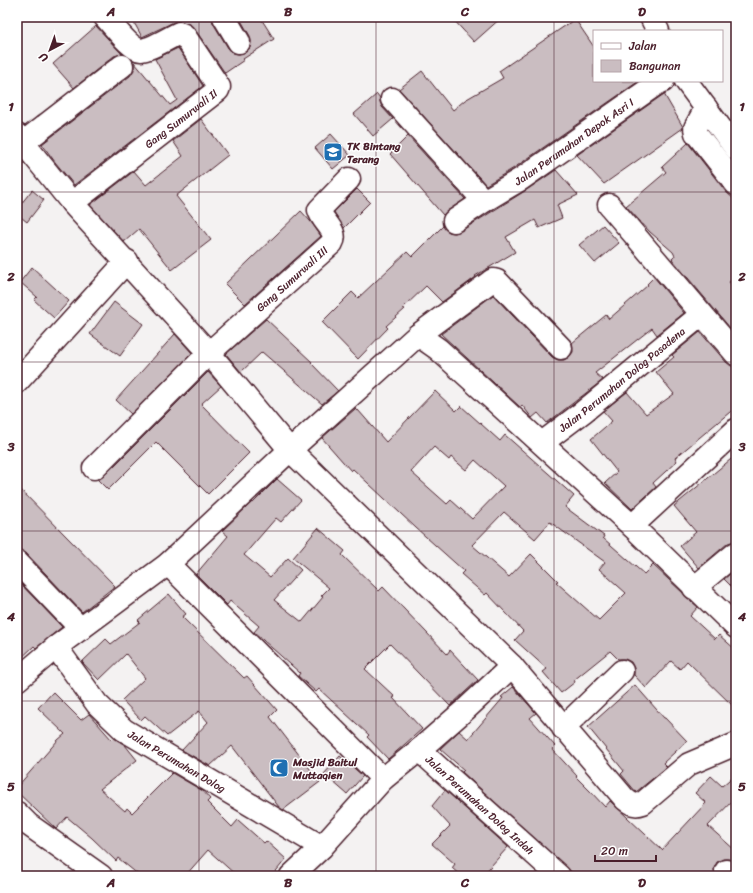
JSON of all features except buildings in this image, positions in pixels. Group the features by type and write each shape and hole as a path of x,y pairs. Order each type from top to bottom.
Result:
{"street":[{"name":"Gang Sumurwali II","path":"72,203 218,90 219,87 184,35 181,33 147,49 140,50 134,47 106,17"},
{"path":"224,17 239,42"},
{"path":"651,17 658,30"},
{"path":"122,66 21,138 72,203 209,353 290,450 512,666 563,728 625,799 631,803 637,806 643,804 689,764 736,744"},
{"name":"Jalan Perumahan Depok Asri I","path":"454,221 521,180 661,82"},
{"path":"687,82 736,149"},
{"path":"392,99 484,202"},
{"path":"706,108 695,128 696,133 736,184"},
{"name":"Gang Sumurwali III","path":"209,353 332,243 335,239 335,235 319,210 349,179"},
{"path":"608,205 736,354"},
{"path":"17,382 127,262"},
{"path":"17,680 56,647 168,564 290,450 418,335 493,280 497,281 561,348"},
{"name":"Jalan Perumahan Dolog Pasadena","path":"542,443 583,412 701,315"},
{"path":"418,335 438,349 542,443 632,526 694,588 736,627"},
{"path":"94,468 209,353"},
{"path":"632,526 736,430"},
{"path":"694,588 736,553"},
{"path":"17,562 81,629"},
{"path":"168,564 383,779"},
{"name":"Jalan Perumahan Dolog","path":"56,647 97,704 124,730 322,847"},
{"path":"292,876 322,847 383,779 468,708 512,666"},
{"path":"563,728 622,671"},
{"name":"Jalan Perumahan Dolog Indah","path":"419,750 558,876"},
{"path":"17,813 29,825 101,876"}],"place":[{"name":"TK Bintang Terang","path":"333,152"},
{"name":"Masjid Baitul Muttaqien","path":"279,768"}]}
